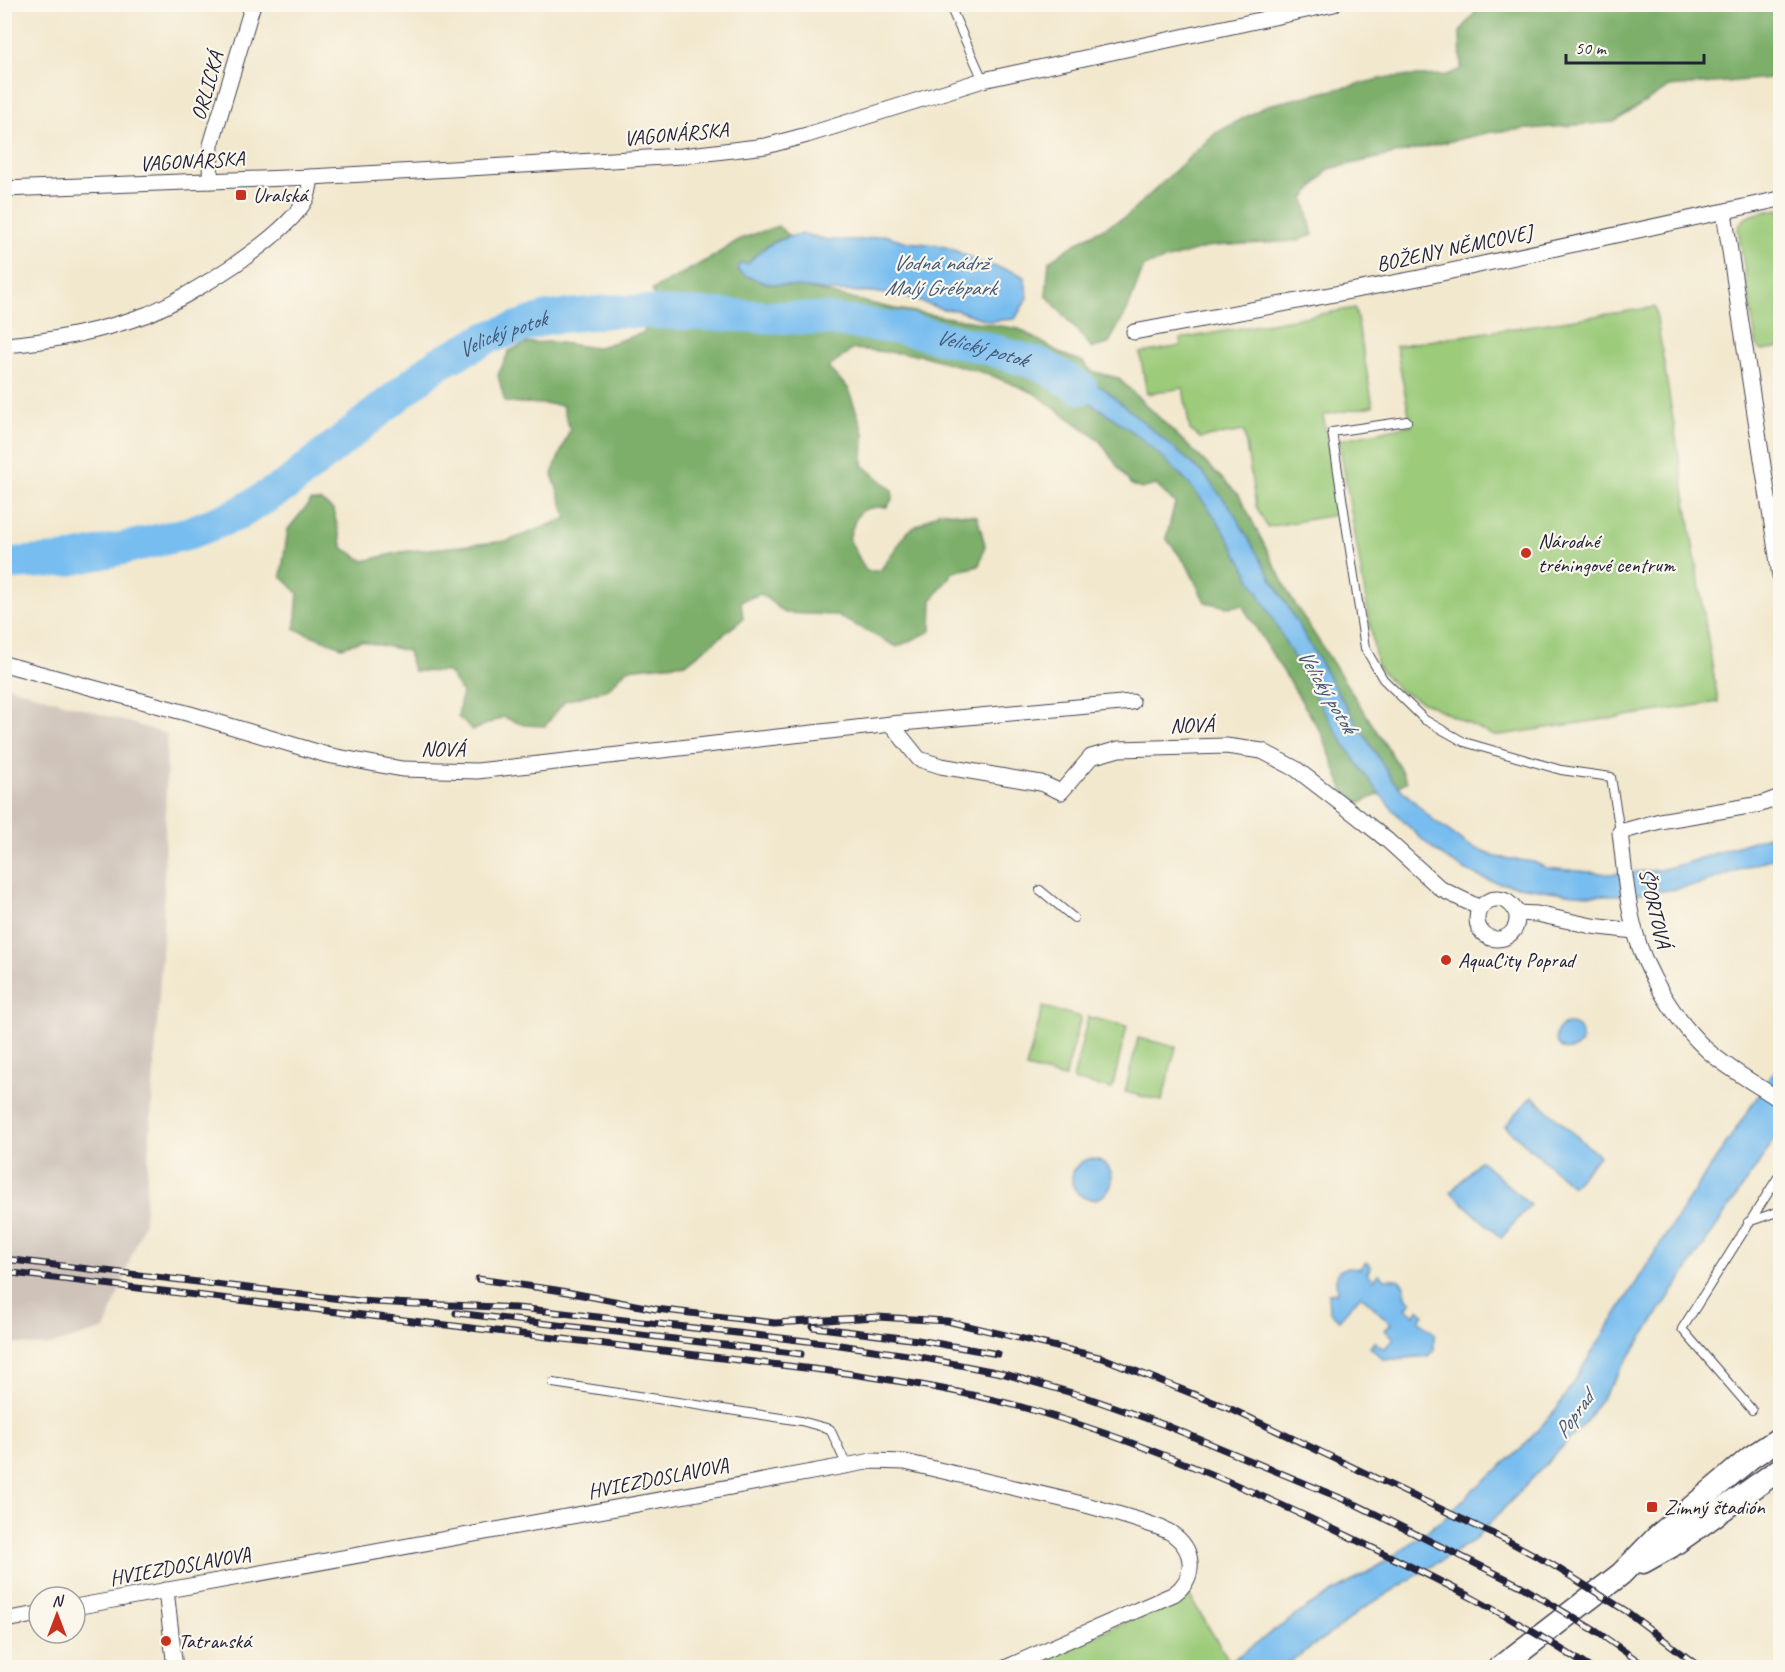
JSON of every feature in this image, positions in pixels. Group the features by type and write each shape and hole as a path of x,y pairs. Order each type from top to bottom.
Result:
{"main road":[{"path":"1499,1668 1621,1574 1658,1536 1750,1458 1780,1438"},
{"path":"1621,1574 1670,1547 1780,1469"}],"street":[{"name":"ORLICKÁ","path":"210,181 211,145 252,4"},
{"name":"VAGONÁRSKA","path":"4,189 311,177 682,156 766,146 983,80 1334,4"},
{"path":"4,345 30,344 94,329 148,313 191,291 225,271 266,241 289,220 307,197 311,177"},
{"name":"BOŽENY NĚMCOVEJ","path":"1134,332 1419,278 1780,199"},
{"path":"1724,212 1780,576"},
{"name":"NOVÁ","path":"4,664 190,714 327,755 402,769 477,771 891,724 1132,702"},
{"name":"NOVÁ","path":"891,724 919,759 941,766 1041,783 1060,792 1091,757 1119,749 1226,746 1262,751 1296,769 1357,816 1441,889 1480,908"},
{"path":"1620,832 1660,821 1761,804 1780,797"},
{"name":"ŠPORTOVÁ","path":"1620,832 1634,931 1648,966 1680,1019 1709,1052 1780,1100"},
{"path":"1502,899 1508,902 1517,913 1518,921 1512,932 1500,939 1487,936 1477,921 1480,908 1489,900 1502,899"},
{"path":"1517,913 1537,914 1592,926 1634,931"},
{"name":"HVIEZDOSLAVOVA","path":"87,1605 872,1461 905,1462 1104,1509 1161,1528 1178,1539 1187,1552 1190,1560 1190,1575 1174,1594 1005,1668"},
{"path":"166,1590 175,1668"},
{"path":"4,1620 27,1616"}],"lane":[{"path":"949,4 983,80"},
{"path":"1407,421 1332,432 1365,648 1383,679 1425,720 1464,742 1561,770 1611,777 1620,832"},
{"path":"1040,890 1074,918"},
{"path":"1752,1410 1682,1329 1780,1174"},
{"path":"1748,1222 1780,1211"},
{"path":"553,1383 801,1421 830,1428 846,1464"}],"shaded area":[{"path":"4,685 167,734 163,936 144,1222 105,1329 48,1346 5,1343"}],"green space":[{"path":"1496,4 1780,5 1780,77 1669,87 1614,122 1491,132 1329,169 1304,198 1313,235 1296,241 1212,246 1144,266 1127,311 1108,344 1092,348 1046,295 1049,261 1085,238 1127,216 1214,134 1268,105 1389,77 1447,75 1461,69 1460,32 1477,10"},
{"path":"1780,209 1780,347 1763,351 1759,349 1756,342 1738,228 1750,216"},
{"path":"778,226 790,237 766,247 748,264 766,282 798,286 895,309 1019,329 1062,354 1083,362 1091,371 1118,378 1239,495 1291,598 1407,782 1360,803 1346,797 1322,734 1242,605 1228,607 1205,602 1187,565 1166,538 1175,503 1156,485 1141,489 1130,484 1099,440 1034,393 988,374 920,355 853,349 828,368 848,388 864,433 863,465 892,490 893,498 887,507 870,508 860,513 849,539 866,571 880,571 907,532 940,511 977,516 985,545 979,566 953,572 932,600 931,631 897,647 836,615 785,613 761,594 741,601 743,619 687,663 627,669 608,689 565,701 545,726 524,725 503,717 473,730 458,717 462,692 448,672 413,671 408,651 361,641 342,647 295,629 298,593 281,576 288,529 311,501 321,501 333,510 343,548 364,561 401,552 508,541 567,518 552,474 570,429 562,405 505,402 498,375 509,351 527,343 552,342 596,348 643,333 658,306 652,290 740,239"},
{"name":"Národné tréningové centrum","path":"1655,307 1718,702 1494,736 1400,691 1377,666 1339,440 1411,425 1396,346"},
{"path":"1355,308 1373,406 1323,415 1341,514 1267,527 1256,506 1244,431 1200,438 1190,430 1183,388 1147,394 1140,353 1181,346 1180,339"},
{"path":"1043,1007 1081,1017 1065,1078 1026,1068"},
{"path":"1088,1017 1127,1026 1112,1089 1073,1080"},
{"path":"1138,1038 1176,1047 1162,1101 1125,1092"},
{"path":"1189,1595 1228,1659 1215,1668 1020,1668"}],"water":[{"name":"Vodná nádrž Malý Grébpark","path":"803,234 829,240 862,240 884,235 907,242 938,245 981,263 1015,272 1024,277 1028,297 1015,319 989,321 906,297 766,283 738,271 738,266 742,263 748,264 772,243"},
{"path":"1044,361 1103,388 1203,473 1232,510 1338,693 1393,781 1431,818 1468,845 1496,857 1534,862 1546,868 1611,874 1659,870 1780,832 1780,855 1696,885 1657,892 1597,895 1558,892 1491,881 1475,875 1441,855 1410,828 1381,796 1355,760 1331,723 1232,544 1190,485 1151,447 1108,414 1038,376"},
{"path":"1569,1024 1578,1028 1582,1037 1578,1046 1569,1050 1560,1046 1556,1037 1560,1028"},
{"name":"Poprad","path":"1780,1063 1780,1131 1585,1423 1473,1541 1359,1611 1343,1625 1282,1667 1221,1668 1311,1605 1382,1564 1443,1519 1520,1450 1557,1408 1685,1205"},
{"path":"1532,1096 1599,1156 1572,1186 1505,1126"},
{"path":"1092,1159 1106,1165 1112,1179 1106,1193 1092,1199 1078,1193 1072,1179 1078,1165"},
{"path":"1480,1160 1530,1205 1501,1238 1451,1192"},
{"path":"1366,1262 1371,1267 1367,1273 1374,1280 1379,1274 1385,1279 1401,1282 1406,1297 1411,1302 1406,1308 1414,1315 1419,1309 1424,1314 1419,1320 1434,1333 1434,1350 1428,1356 1384,1360 1370,1347 1375,1342 1384,1349 1394,1338 1385,1330 1391,1324 1361,1295 1339,1320 1329,1311 1328,1294 1337,1293 1336,1279 1339,1271 1347,1267 1361,1268"}],"waterway":[{"name":"Velický potok","path":"4,564 66,560 129,547 189,533 236,515 288,484 437,364 487,338 546,318 615,311 825,319 905,329 982,347 1042,365 1081,388"}],"railway":[{"path":"4,1259 358,1301"},
{"path":"4,1272 838,1372 979,1396 1067,1421 1151,1450 1274,1502 1474,1599 1562,1649 1590,1668"},
{"path":"478,1279 556,1290 656,1309 775,1323 877,1317 947,1321 1103,1358 1233,1410 1510,1542 1551,1564 1626,1611 1701,1668"},
{"path":"351,1300 528,1309 833,1344 914,1356 1001,1373 1083,1396 1165,1425 1357,1505 1521,1586 1597,1632 1648,1668"},
{"path":"456,1313 801,1354"},
{"path":"813,1327 918,1340 998,1354"}],"place":[{"name":"Uralská","path":"241,195"},
{"name":"Národné tréningové centrum","path":"1526,553"},
{"name":"AquaCity Poprad","path":"1446,960"},
{"name":"Zimný štadión","path":"1652,1507"},
{"name":"Tatranská","path":"166,1641"}]}
